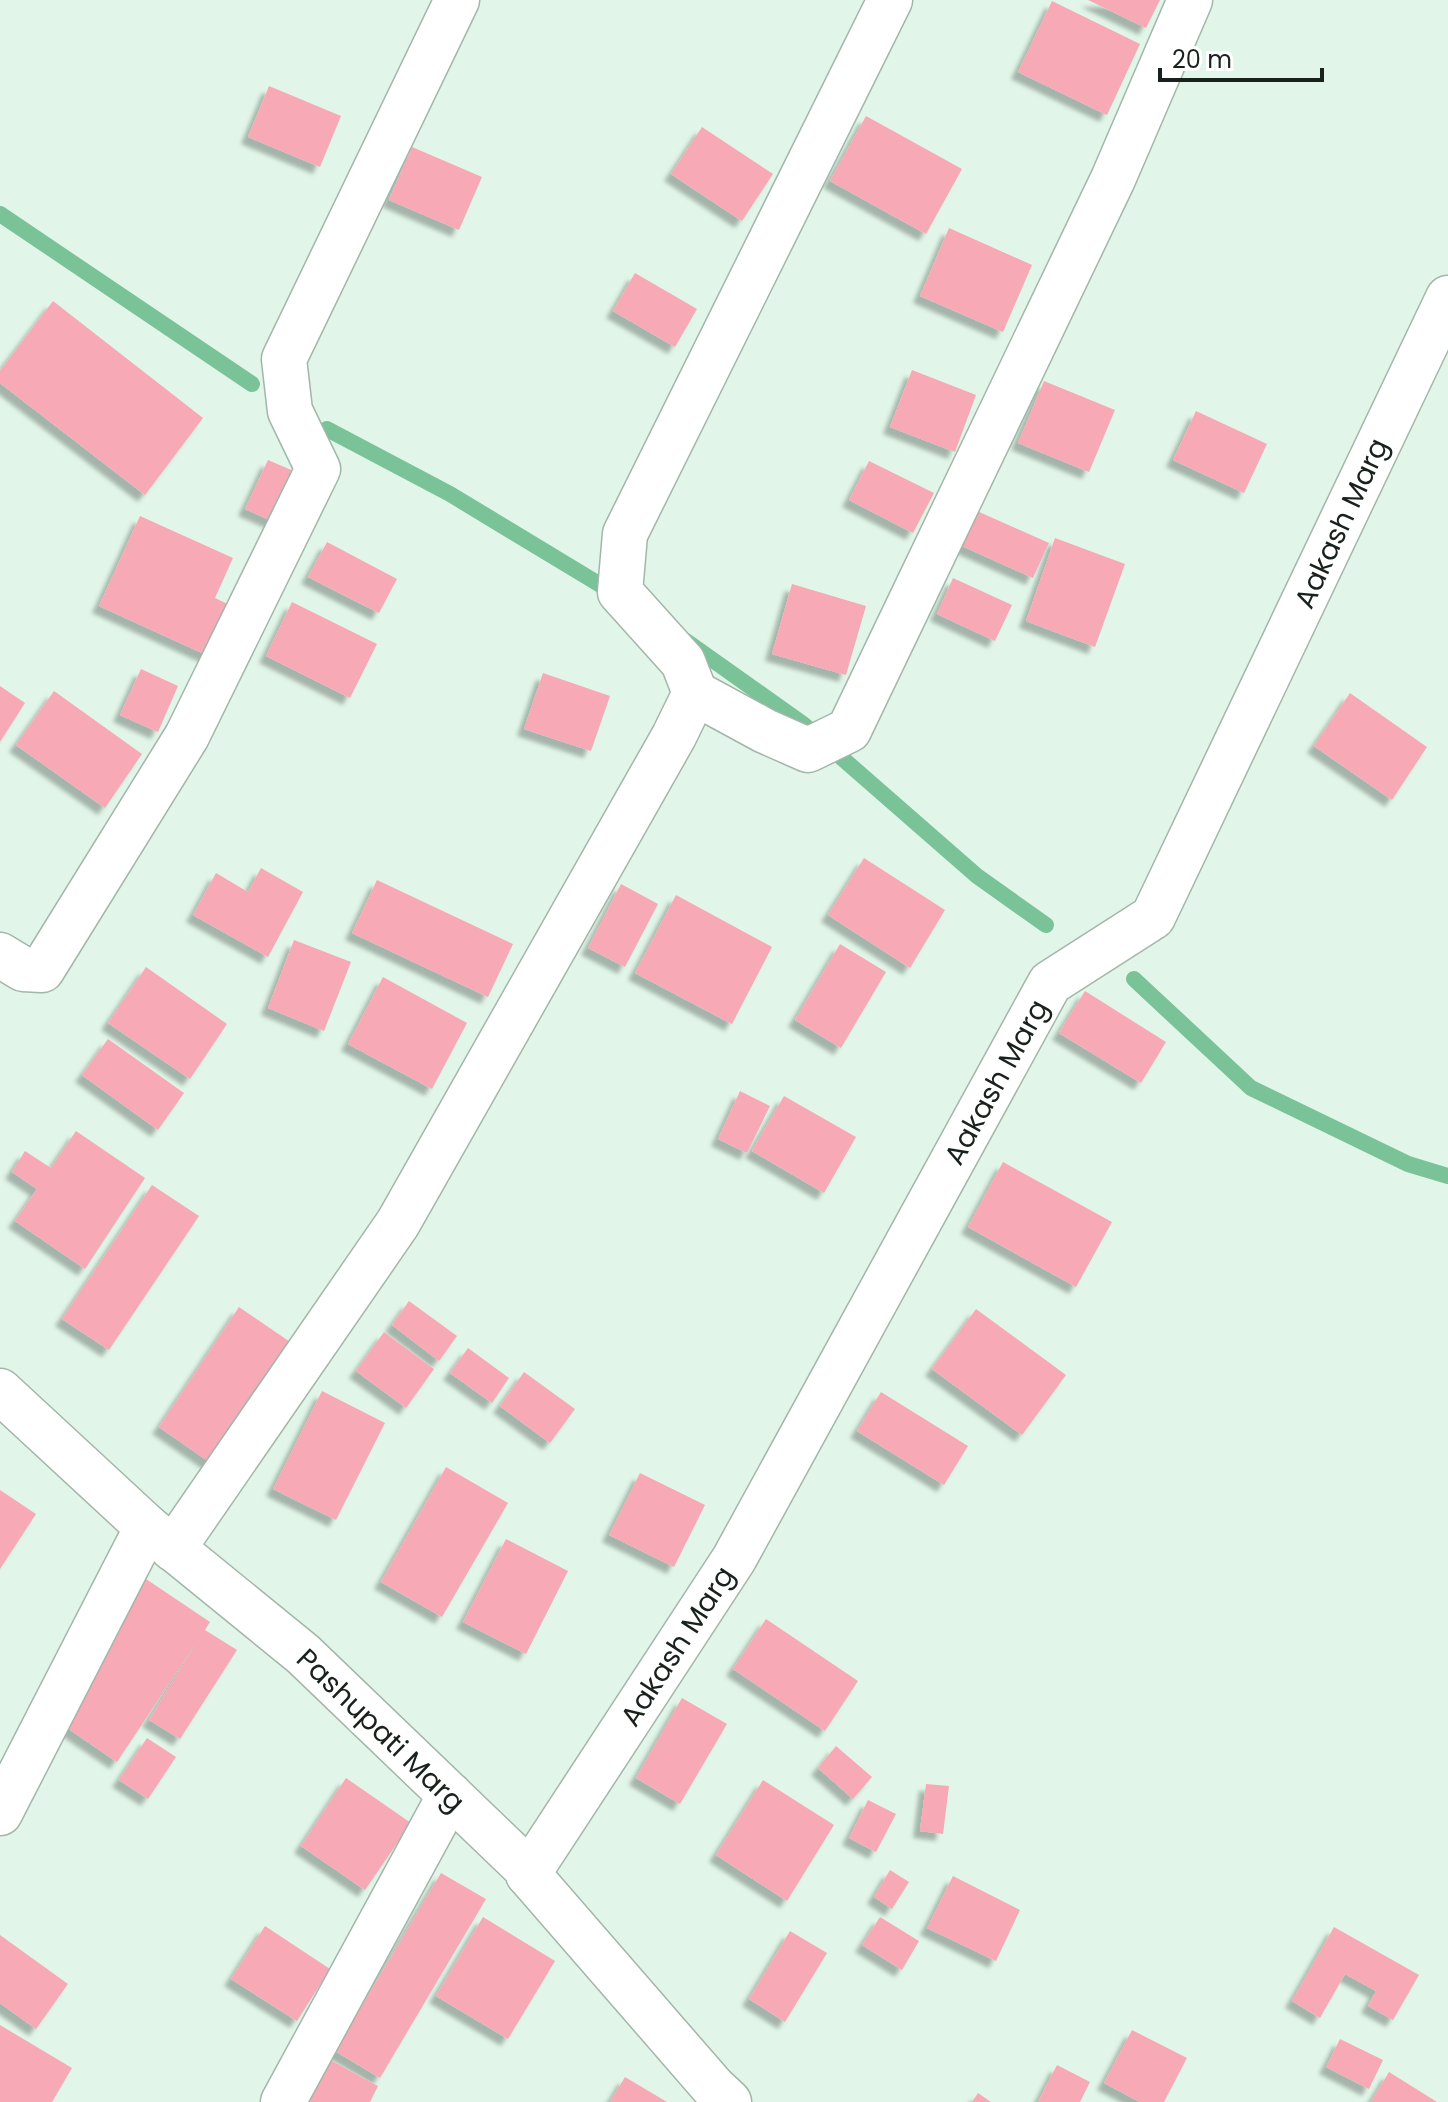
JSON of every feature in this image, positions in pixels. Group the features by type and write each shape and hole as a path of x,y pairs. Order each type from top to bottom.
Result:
{"street":[{"path":"0,955 23,969 42,970 187,736 318,469 290,411 284,359 457,0"},
{"path":"890,0 625,534 630,603 683,662 695,693 765,731 808,750 849,730 1113,179 1190,0"},
{"name":"Aakash Marg","path":"528,1874 734,1559 1050,983 1153,917 1448,298"},
{"path":"0,1813 160,1538 398,1223 667,749 695,693"},
{"name":"Pashupati Marg","path":"0,1391 160,1538 303,1654 528,1870 528,1874 715,2097"},
{"path":"283,2102 450,1795"}],"building":[{"path":"1088,0 1160,0 1146,28"},
{"path":"1052,1 1140,44 1107,115 1018,72"},
{"path":"269,86 341,116 320,167 248,137"},
{"path":"866,116 962,169 926,234 830,181"},
{"path":"702,127 773,174 742,221 671,174"},
{"path":"412,147 482,177 459,230 389,200"},
{"path":"949,228 1032,265 1003,332 920,296"},
{"path":"635,273 697,309 675,347 613,311"},
{"path":"53,301 203,418 145,495 0,383 0,371"},
{"path":"912,370 976,395 955,452 890,427"},
{"path":"1044,381 1115,410 1089,472 1018,443"},
{"path":"1196,411 1267,444 1244,493 1173,460"},
{"path":"268,460 303,475 281,525 245,509"},
{"path":"869,461 934,493 913,533 849,500"},
{"path":"977,511 1049,543 1033,578 962,546"},
{"path":"140,516 233,558 215,598 236,608 213,658 99,606"},
{"path":"1055,538 1125,564 1095,647 1026,621"},
{"path":"327,542 397,579 379,613 308,577"},
{"path":"953,578 1012,605 995,641 937,614"},
{"path":"792,584 866,606 846,675 772,654"},
{"path":"292,602 377,644 350,698 266,656"},
{"path":"141,669 178,686 158,732 120,715"},
{"path":"543,673 610,696 591,751 524,729"},
{"path":"0,686 25,703 0,742"},
{"path":"54,691 142,754 105,808 16,745"},
{"path":"1350,693 1427,747 1392,800 1314,746"},
{"path":"864,858 945,910 910,968 828,915"},
{"path":"261,868 303,892 268,957 193,915 216,873 248,892"},
{"path":"377,880 513,944 488,997 352,933"},
{"path":"621,884 658,904 625,967 588,948"},
{"path":"676,895 772,947 732,1024 635,973"},
{"path":"294,940 351,962 324,1031 268,1008"},
{"path":"840,944 886,972 841,1048 795,1020"},
{"path":"146,967 227,1024 190,1079 108,1023"},
{"path":"383,977 467,1023 432,1089 348,1044"},
{"path":"1085,991 1166,1042 1141,1083 1059,1033"},
{"path":"108,1039 184,1093 158,1130 82,1075"},
{"path":"740,1091 770,1106 747,1153 718,1139"},
{"path":"784,1096 856,1137 824,1193 752,1151"},
{"path":"76,1131 145,1178 85,1269 15,1221 37,1189 12,1172 25,1151 51,1168"},
{"path":"1003,1162 1112,1222 1076,1287 968,1227"},
{"path":"152,1185 199,1216 109,1350 62,1319"},
{"path":"409,1301 457,1336 439,1361 392,1325"},
{"path":"239,1307 296,1346 215,1466 159,1427"},
{"path":"976,1309 1066,1375 1022,1435 932,1369"},
{"path":"384,1332 434,1369 406,1408 356,1371"},
{"path":"468,1348 509,1378 492,1403 450,1373"},
{"path":"524,1372 575,1409 550,1443 500,1406"},
{"path":"322,1391 385,1423 336,1520 273,1489"},
{"path":"881,1392 968,1446 944,1485 857,1431"},
{"path":"446,1467 508,1503 442,1617 381,1582"},
{"path":"640,1473 705,1505 674,1567 609,1535"},
{"path":"0,1490 36,1514 0,1569"},
{"path":"506,1539 568,1571 526,1654 463,1622"},
{"path":"146,1579 210,1622 205,1630 237,1650 180,1739 149,1720 200,1637 117,1762 54,1719"},
{"path":"766,1619 858,1681 825,1731 733,1669"},
{"path":"682,1698 727,1724 680,1804 636,1778"},
{"path":"147,1738 176,1757 148,1799 119,1780"},
{"path":"836,1746 872,1777 853,1799 818,1768"},
{"path":"346,1778 411,1823 365,1890 301,1846"},
{"path":"763,1780 834,1825 787,1901 716,1855"},
{"path":"926,1784 949,1786 943,1834 920,1831"},
{"path":"868,1800 896,1814 876,1852 849,1838"},
{"path":"890,1870 909,1882 892,1909 874,1897"},
{"path":"441,1873 486,1899 380,2078 335,2051"},
{"path":"953,1876 1020,1910 996,1961 927,1928"},
{"path":"483,1917 555,1961 508,2039 436,1996"},
{"path":"880,1917 919,1941 902,1970 862,1945"},
{"path":"265,1926 330,1969 297,2021 231,1979"},
{"path":"1334,1927 1419,1975 1393,2020 1368,2006 1376,1991 1345,1974 1320,2018 1292,2001"},
{"path":"790,1931 827,1953 785,2022 749,1999"},
{"path":"0,1935 68,1984 36,2029 0,2003"},
{"path":"0,2025 72,2068 52,2102 0,2102"},
{"path":"1132,2030 1187,2058 1164,2102 1140,2102 1104,2083"},
{"path":"1340,2039 1383,2060 1369,2089 1326,2067"},
{"path":"323,2056 378,2086 370,2102 298,2102"},
{"path":"1057,2065 1090,2082 1080,2102 1038,2102"},
{"path":"1389,2072 1437,2102 1371,2102"},
{"path":"625,2077 667,2102 610,2102"},
{"path":"978,2093 991,2102 972,2102"}],"waterway":[{"path":"0,214 252,384"},
{"path":"327,429 450,494 617,595"},
{"path":"686,641 803,724 977,876 1046,925"},
{"path":"1134,979 1251,1088 1408,1164 1448,1176"}]}
